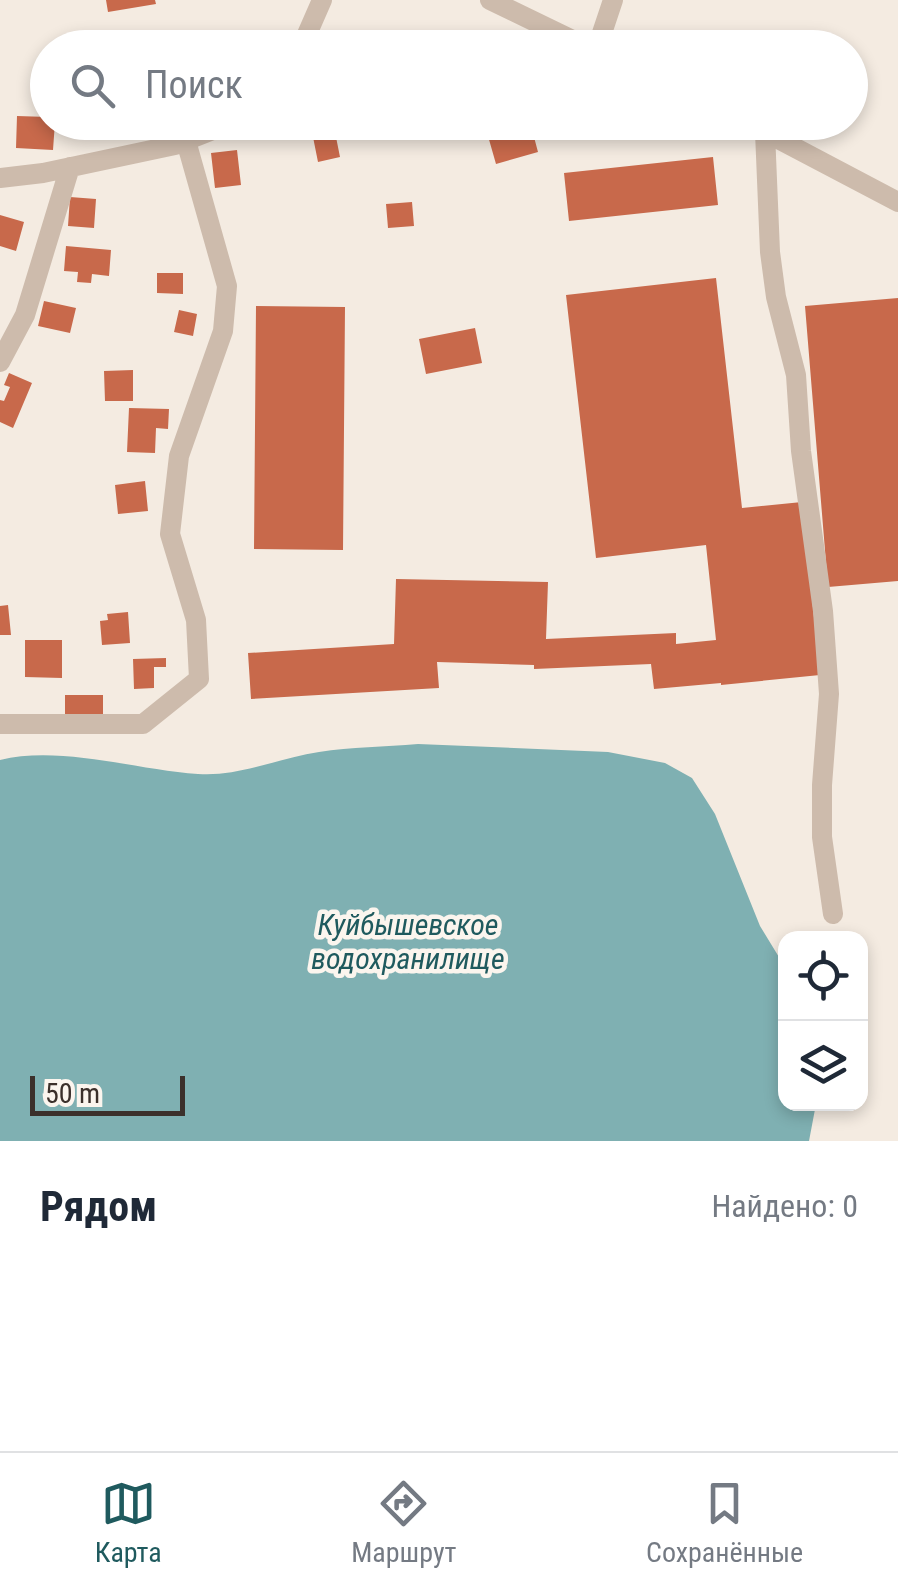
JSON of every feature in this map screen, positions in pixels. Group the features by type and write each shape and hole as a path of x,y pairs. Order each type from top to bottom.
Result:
{"street":[{"path":"308,30 322,0"},
{"path":"490,0 552,30"},
{"path":"603,30 613,0"},
{"path":"757,140 776,297 796,375 800,451 824,611 829,694 822,837 832,914"},
{"path":"781,140 898,202"},
{"path":"0,178 186,141 227,286 223,332 179,456 170,534 196,620 199,680 143,724 0,724"},
{"path":"0,362 25,315 70,167"}],"water":[{"name":"Куйбышевское водохранилище","path":"418,744 608,752 665,763 692,778 715,814 760,926 778,956 778,1111 815,1111 809,1141 0,1141 0,760 48,755 213,774 356,748"}],"building":[{"path":"106,0 155,0 156,4 108,12"},
{"path":"17,116 30,116 30,140 54,140 53,150 16,148"},
{"path":"314,140 337,140 340,157 318,162"},
{"path":"489,140 535,140 538,152 496,164"},
{"path":"237,150 241,185 215,188 211,153"},
{"path":"713,157 718,205 569,221 564,173"},
{"path":"70,197 96,199 94,228 68,226"},
{"path":"412,202 414,226 388,228 386,204"},
{"path":"0,215 24,222 16,251 0,246"},
{"path":"66,246 111,250 109,276 92,274 91,283 77,282 78,272 64,271"},
{"path":"157,273 183,273 183,294 157,293"},
{"path":"716,278 742,508 802,502 820,675 654,689 651,664 534,669 534,665 437,662 439,688 251,699 248,653 394,644 396,579 548,582 546,639 676,633 676,644 716,640 706,545 596,558 566,295"},
{"path":"898,298 898,581 828,587 805,306"},
{"path":"44,301 76,308 70,333 38,326"},
{"path":"256,306 345,307 343,550 254,549"},
{"path":"179,310 197,314 193,336 174,332"},
{"path":"475,328 482,363 426,374 419,339"},
{"path":"133,370 133,401 105,401 104,371"},
{"path":"9,373 32,383 13,428 0,422 0,400 4,401 10,387 4,385"},
{"path":"129,408 169,409 168,429 156,428 155,453 127,452"},
{"path":"145,481 148,511 118,514 115,485"},
{"path":"8,605 11,635 0,635 0,606"},
{"path":"128,612 130,643 102,645 100,621 108,620 107,614"},
{"path":"25,640 62,640 62,678 25,677"},
{"path":"166,658 166,667 154,667 154,688 134,689 133,659"},
{"path":"65,695 103,695 103,718 65,718"}]}
